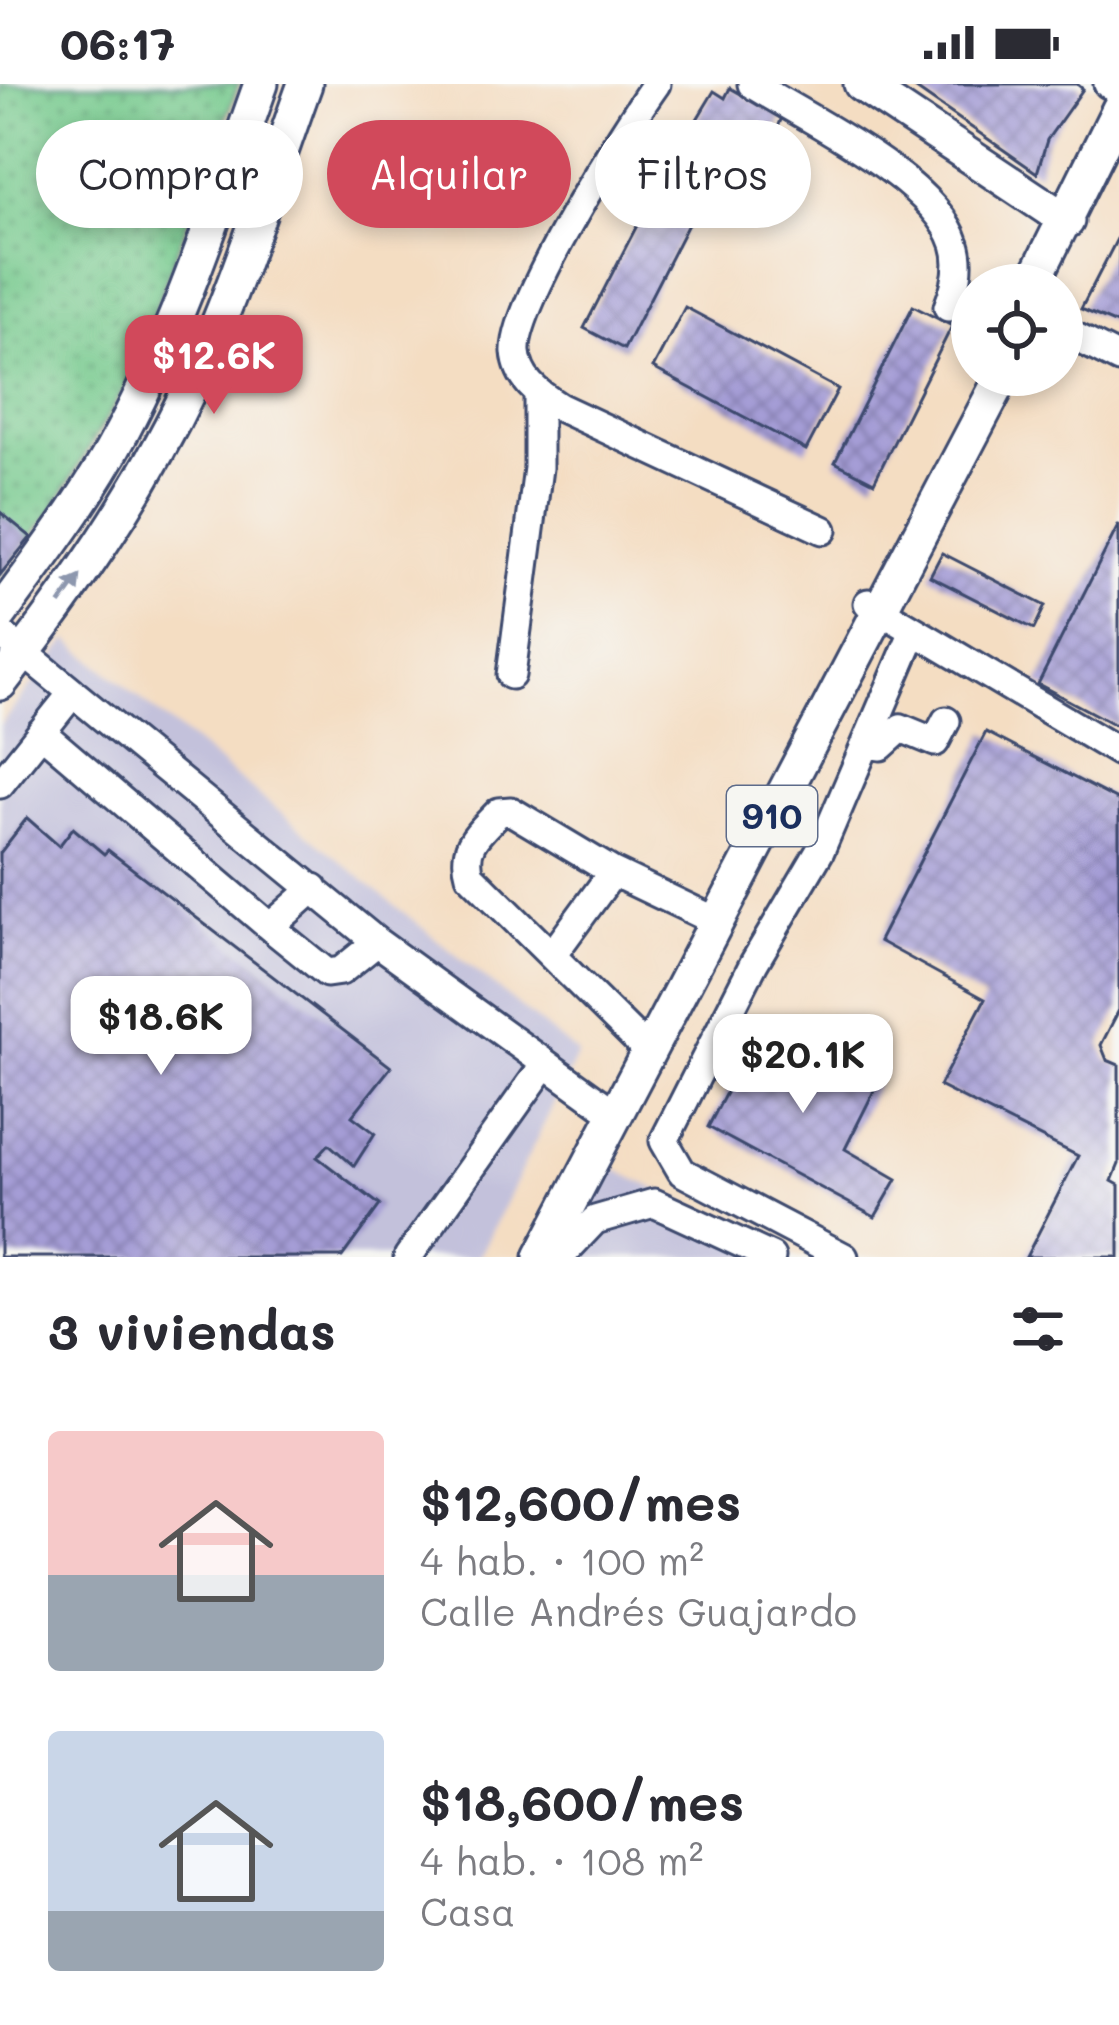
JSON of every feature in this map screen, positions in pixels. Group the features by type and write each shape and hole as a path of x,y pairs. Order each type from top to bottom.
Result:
{"main road":[{"path":"861,84 1067,221"},
{"path":"0,614 68,521 122,432 199,256 260,86"},
{"path":"0,683 12,643 97,552 162,444 211,339 302,93"},
{"path":"1043,264 1119,109"},
{"path":"1059,264 1119,142"},
{"name":"910","path":"541,1257 876,607 976,396"},
{"name":"910","path":"523,1257 704,915 992,396"}],"street":[{"path":"656,84 521,317 519,368 538,394 685,470 823,530"},
{"path":"752,84 885,168 924,199 956,245 958,273 948,308"},
{"path":"1108,84 1119,90"},
{"path":"260,86 302,93"},
{"path":"1083,340 1119,358"},
{"path":"511,675 538,468 538,394"},
{"path":"876,607 1119,752"},
{"path":"844,1257 682,1172 664,1141 754,963 820,851 914,631"},
{"path":"12,643 377,942 603,1105"},
{"path":"0,784 70,695"},
{"path":"866,744 880,746 901,728 935,742 946,721"},
{"path":"41,732 327,973 341,971 377,942"},
{"path":"637,1040 470,875 465,859 469,844 499,812 511,811 613,872 704,915"},
{"path":"218,882 254,841"},
{"path":"553,954 613,872"},
{"path":"270,927 314,888"},
{"path":"408,1257 545,1064"},
{"path":"560,1257 577,1233 595,1220 654,1202 771,1257"}],"shaded area":[{"path":"68,640 578,1054 479,1257 0,1257 0,725"},
{"path":"598,1161 797,1257 549,1257"}],"green space":[{"path":"0,84 239,84 226,120 36,120 36,228 185,228 128,382 51,513 0,575"}],"building":[{"path":"909,84 1077,84 1083,89 1047,140 1037,173"},
{"path":"730,88 782,117 697,120 714,91 725,98"},
{"path":"636,228 686,228 624,349 584,328"},
{"path":"1119,235 1119,325 1083,310"},
{"path":"913,306 951,325 874,482 835,462"},
{"path":"685,307 838,389 806,450 653,368"},
{"path":"0,512 31,537 0,575"},
{"path":"1119,524 1119,727 1038,684"},
{"path":"942,553 1045,606 1034,629 930,576"},
{"path":"986,732 1119,801 1119,1010 1101,1045 1107,1060 1119,1065 1119,1164 1112,1181 1119,1185 1119,1257 1026,1257 1078,1156 939,1086 985,999 879,941"},
{"path":"27,818 59,846 73,828 104,854 108,850 391,1067 352,1116 375,1133 354,1166 329,1144 317,1157 380,1205 342,1257 0,1257 0,853"},
{"path":"765,1019 878,1083 845,1149 897,1179 875,1217 708,1127"}]}
